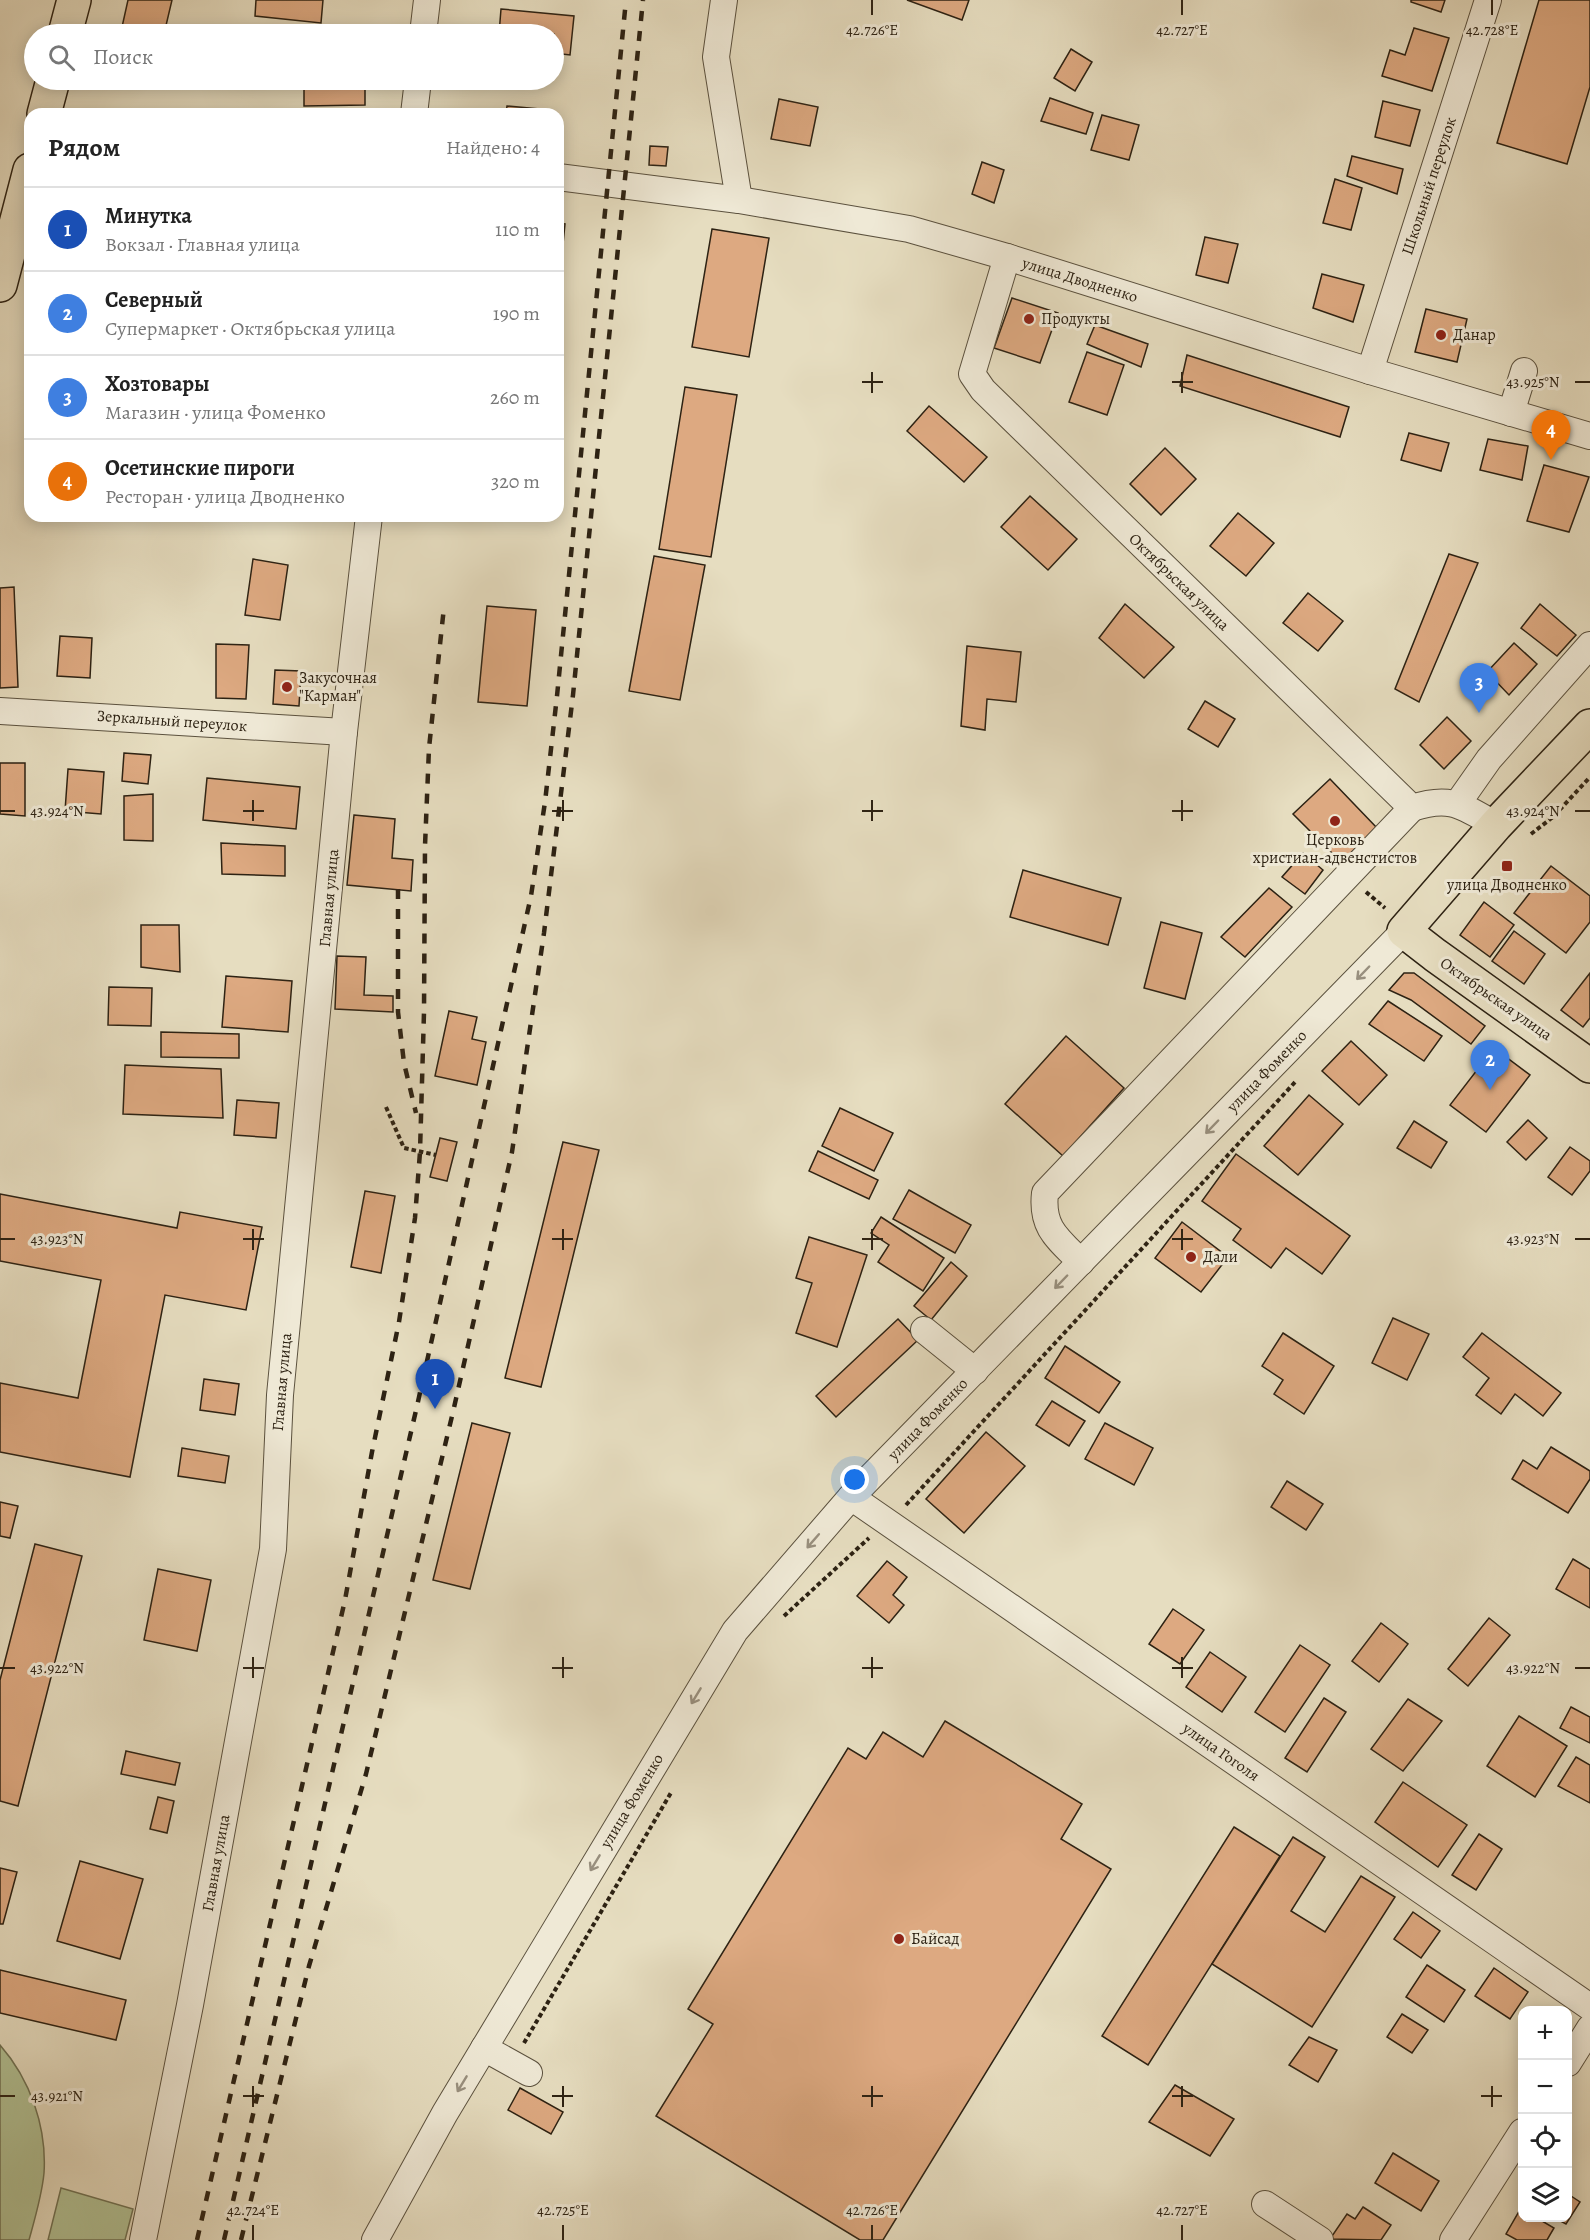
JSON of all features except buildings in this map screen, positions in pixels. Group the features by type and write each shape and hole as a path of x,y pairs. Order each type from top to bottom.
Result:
{"main road":[{"path":"68,24 74,0"},
{"path":"46,108 50,90"},
{"path":"0,285 24,193"},
{"name":"улица Фоменко","path":"1396,921 1496,825 1590,726"},
{"name":"Октябрьская улица","path":"1396,921 1435,955 1590,1066"}],"street":[{"path":"424,24 427,0"},
{"path":"724,0 716,57 739,200"},
{"name":"Школьный переулок","path":"1371,371 1488,0"},
{"path":"415,108 417,90"},
{"name":"улица Дводненко","path":"564,178 739,200 901,227 1008,257 1371,371 1590,436"},
{"name":"Октябрьская улица","path":"1008,257 972,374 983,390 1412,808"},
{"path":"1511,412 1524,371"},
{"name":"Главная улица","path":"143,2240 187,2017 273,1549 280,1395 344,732 368,522"},
{"path":"1458,803 1489,759 1590,645"},
{"name":"Зеркальный переулок","path":"0,711 344,732"},
{"path":"1081,1262 1049,1230 1043,1210 1045,1193 1412,808 1432,801 1458,803 1496,825"},
{"name":"улица Фоменко","path":"375,2240 445,2113 735,1631 851,1497 1081,1262 1396,921"},
{"path":"924,1330 975,1371"},
{"name":"улица Гоголя","path":"851,1497 1590,2007"},
{"path":"1569,2060 1590,2028"},
{"path":"484,2048 520,2068"},
{"path":"1453,2240 1518,2139"},
{"path":"1266,2204 1320,2240"}],"path":[{"path":"1525,838 1553,817 1590,777"},
{"path":"1377,901 1396,921"},
{"path":"778,1622 917,1493 1302,1075"},
{"path":"386,1107 404,1148 436,1155"},
{"path":"520,2068 672,1790"}],"green space":[{"path":"0,2045 11,2058 28,2088 43,2138 43,2181 29,2240 0,2240"},
{"path":"61,2188 133,2209 125,2240 48,2240"}],"railway":[{"path":"224,2240 417,1406 531,896 557,696 626,0"},
{"path":"241,2240 309,1966 366,1774 453,1412 512,1152 544,933 573,695 643,0"},
{"path":"197,2240 345,1600 399,1322 415,1218 420,1152 425,846 429,748 444,607"},
{"path":"398,889 398,1012 404,1063 416,1113"}],"place":[{"name":"Продукты","path":"1029,319"},
{"name":"Данар","path":"1441,335"},
{"name":"Осетинские пироги","path":"1551,460"},
{"name":"Закусочная \"Карман\"","path":"287,687"},
{"name":"Хозтовары","path":"1479,713"},
{"name":"Церковь христиан-адвенстистов","path":"1335,821"},
{"name":"улица Дводненко","path":"1507,866"},
{"name":"Северный","path":"1490,1090"},
{"name":"Дали","path":"1191,1257"},
{"name":"Минутка","path":"435,1409"},
{"name":"Байсад","path":"899,1939"}]}
